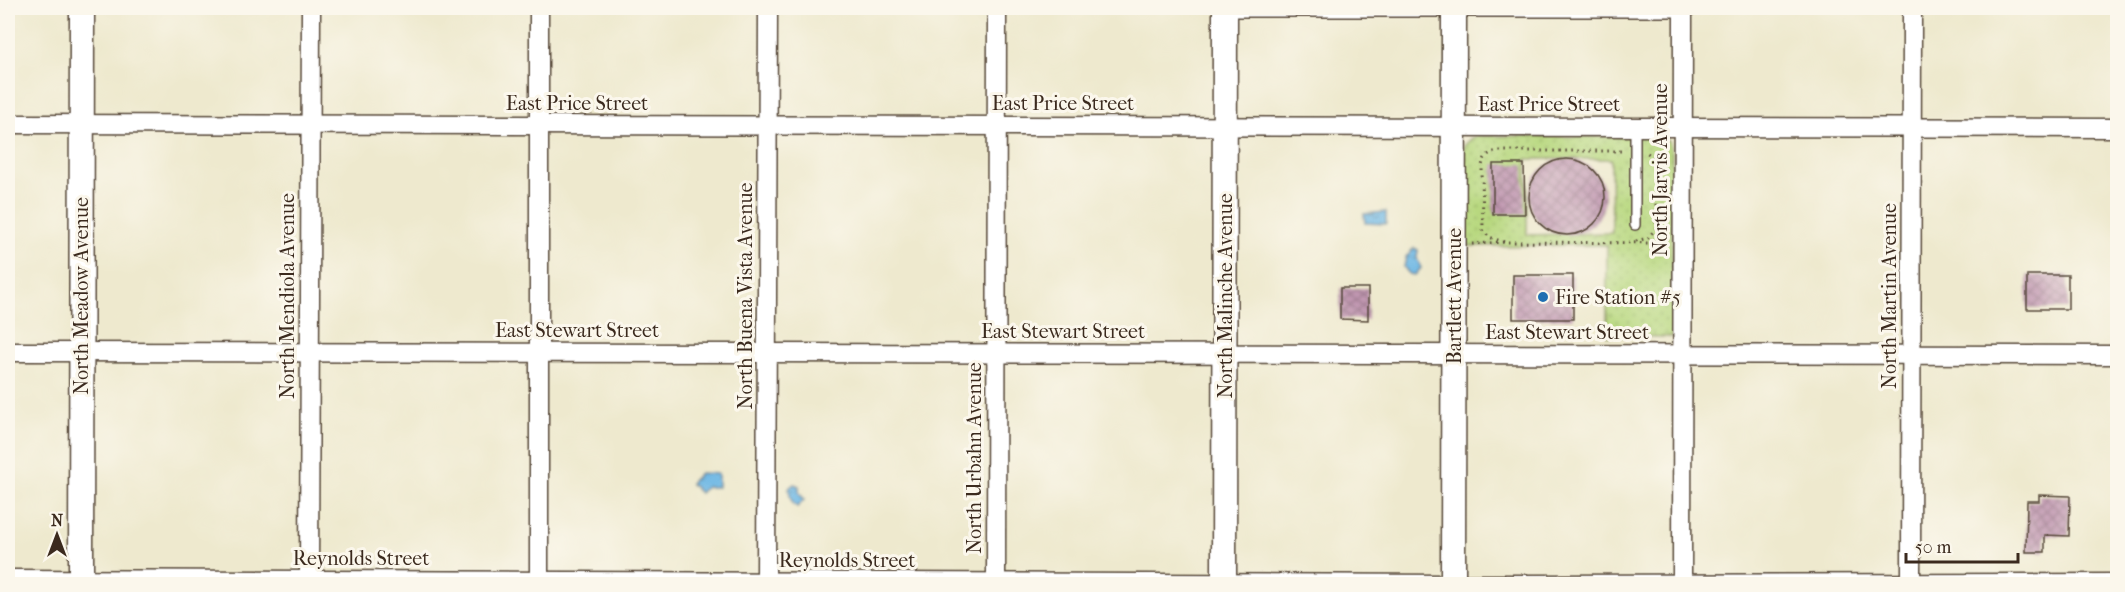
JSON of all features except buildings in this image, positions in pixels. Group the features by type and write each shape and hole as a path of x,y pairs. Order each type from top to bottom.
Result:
{"main road":[{"name":"North Meadow Avenue","path":"81,582 82,8"},
{"name":"North Malinche Avenue","path":"1224,584 1225,10"},
{"name":"Bartlett Avenue","path":"1453,584 1454,10"}],"street":[{"name":"North Mendiola Avenue","path":"309,583 311,8"},
{"path":"539,8 539,583"},
{"name":"North Buena Vista Avenue","path":"766,583 768,8"},
{"name":"North Urbahn Avenue","path":"996,584 997,8"},
{"name":"North Martin Avenue","path":"1911,584 1912,8"},
{"name":"North Jarvis Avenue","path":"1682,584 1683,10"},
{"name":"East Price Street","path":"8,124 2118,128"},
{"name":"East Stewart Street","path":"8,352 2118,355"},
{"name":"Reynolds Street","path":"8,579 81,582 309,583 2118,583"}],"lane":[{"path":"1225,10 1683,10"},
{"path":"1635,127 1635,225"}],"path":[{"path":"1504,242 1489,237 1483,230 1482,166 1489,154 1498,151 1630,151"},
{"path":"1632,242 1648,238 1656,228 1656,166 1650,154 1641,151"},
{"path":"1467,244 1504,242 1669,243"}],"green space":[{"path":"1478,136 1659,137 1669,141 1672,152 1672,337 1607,336 1607,245 1464,246 1464,146 1472,138","holes":["1527,159 1611,159 1612,233 1527,235"]}],"water":[{"path":"1386,212 1386,224 1365,223 1364,214"},
{"path":"1414,248 1418,250 1417,258 1421,268 1415,275 1409,274 1404,267 1406,257"},
{"path":"700,473 718,474 718,487 706,487 700,493 690,483"},
{"path":"794,484 799,486 799,492 804,500 797,507 792,501 789,488"}],"place":[{"name":"Fire Station #5","path":"1543,297"}]}
